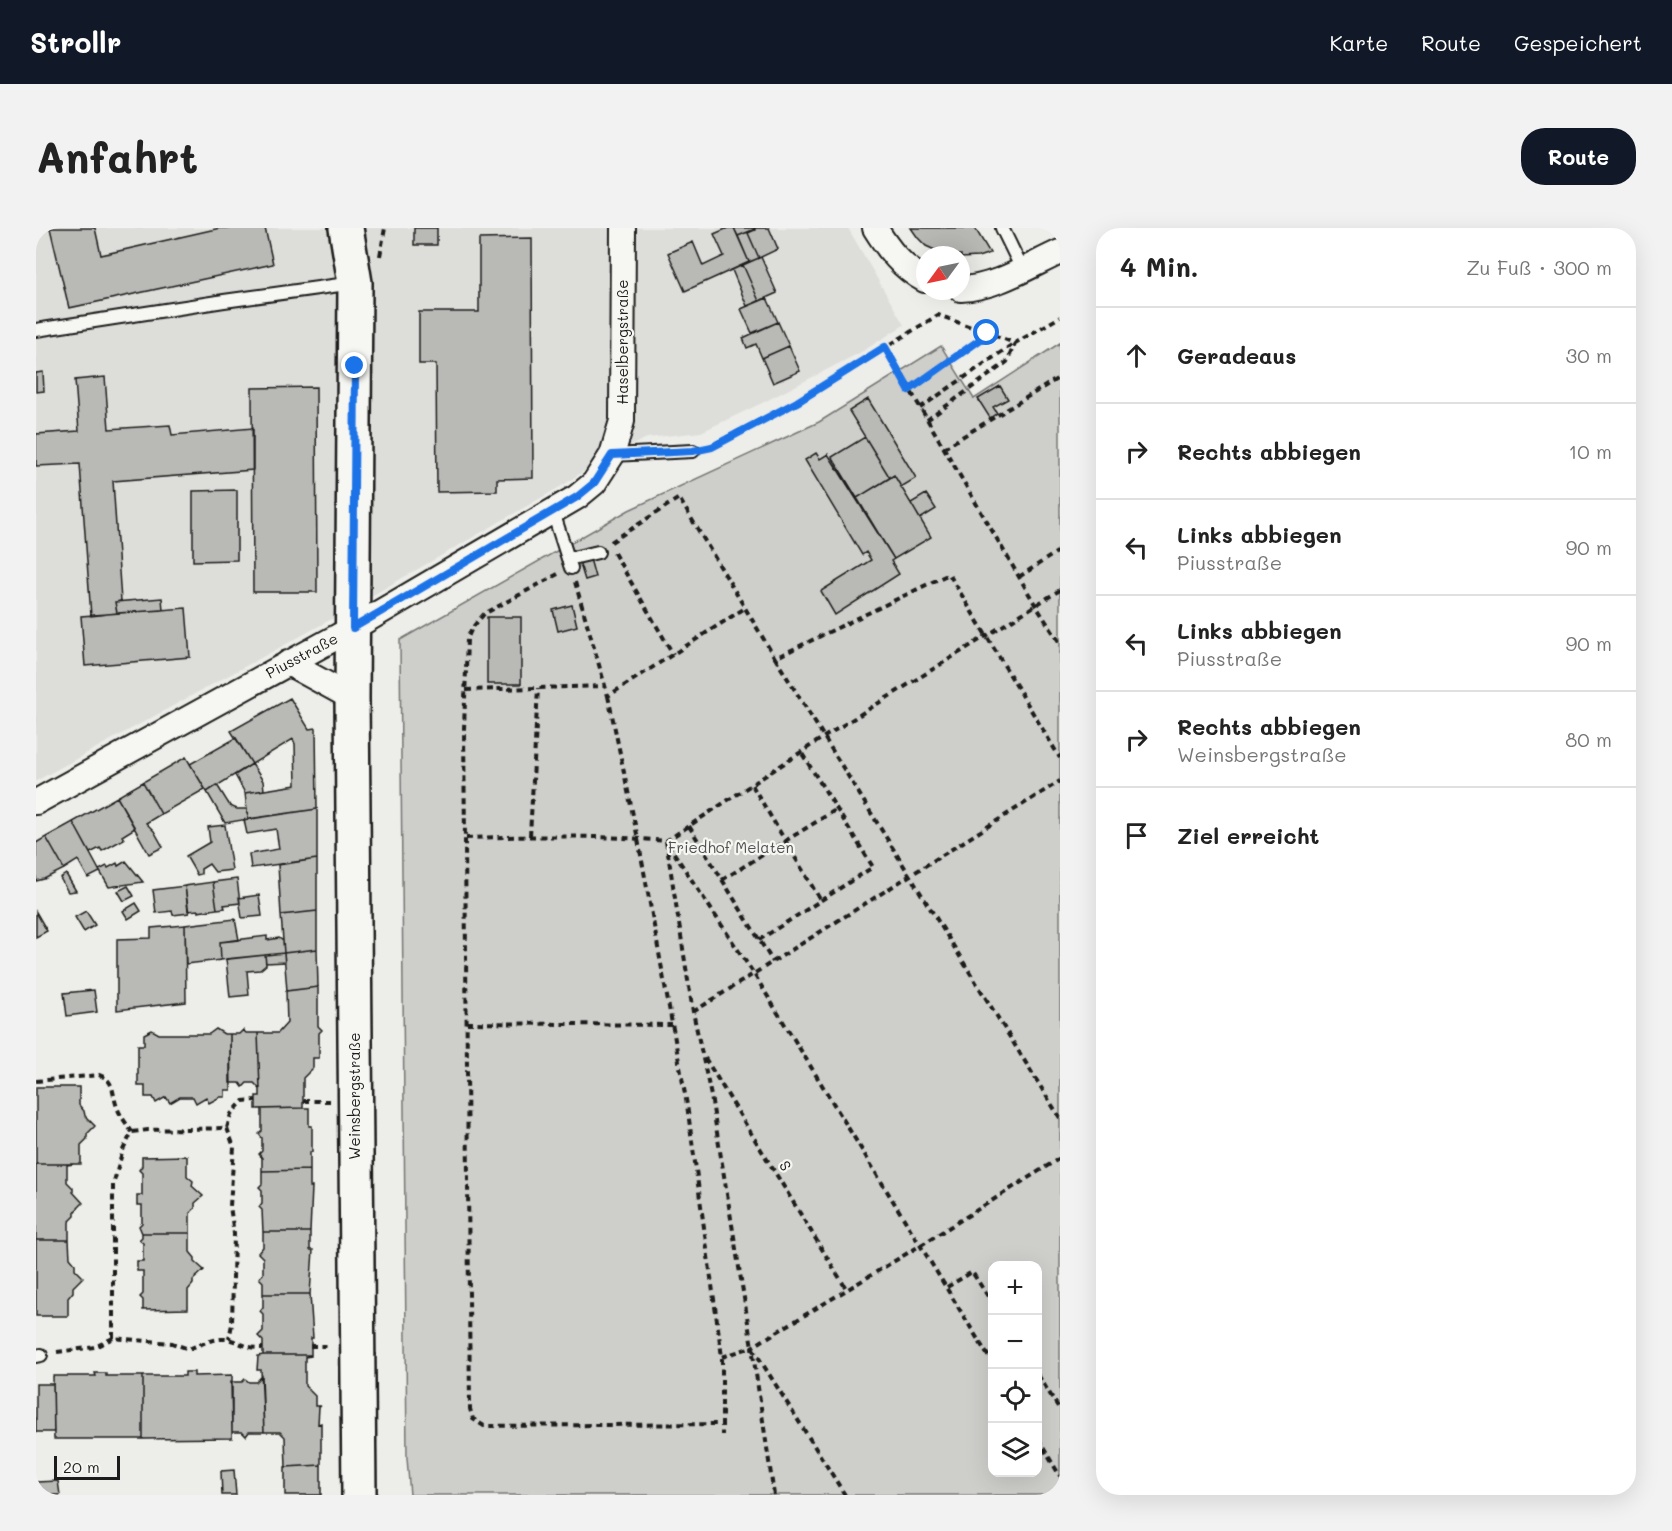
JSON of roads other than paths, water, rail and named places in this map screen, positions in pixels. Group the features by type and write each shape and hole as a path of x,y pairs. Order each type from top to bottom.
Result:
{"street":[{"name":"Weinsbergstraße","path":"346,228 355,283 352,698 359,1495"},
{"name":"Weinsbergstraße","path":"355,283 368,228"},
{"name":"Haselbergstraße","path":"612,455 622,421 623,403 623,228"},
{"path":"875,228 892,254 916,274"},
{"path":"970,287 984,285 1060,252"},
{"name":"Piusstraße","path":"36,802 353,628 553,512 588,489 612,455"},
{"path":"288,663 352,698"}],"lane":[{"path":"1002,228 1022,269"},
{"path":"36,330 355,283"},
{"path":"612,455 693,451"},
{"path":"553,512 569,563 598,552"}],"park label":[{"name":"Friedhof Melaten","path":"731,848"}]}
